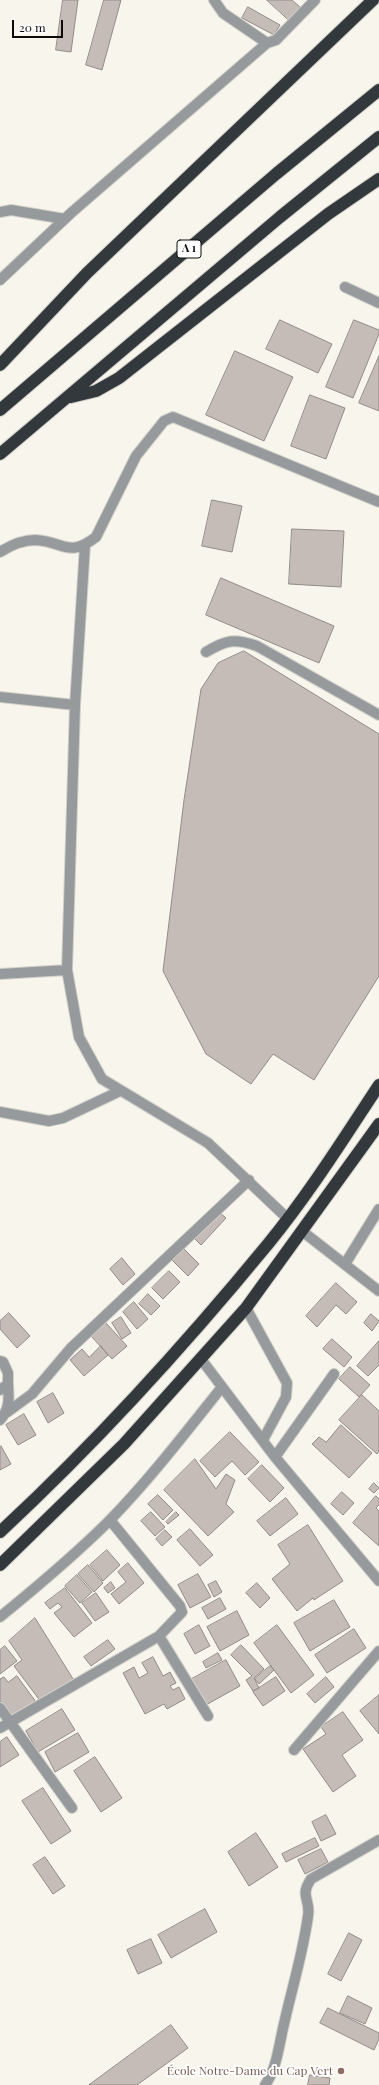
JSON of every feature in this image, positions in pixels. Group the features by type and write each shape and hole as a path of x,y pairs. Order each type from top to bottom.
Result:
{"highway":[{"path":"0,365 87,273 373,0"},
{"name":"A 1","path":"0,410 276,174 379,90"},
{"path":"0,454 68,398 165,314 379,137"},
{"path":"68,398 96,391 119,378 328,214 379,179"},
{"path":"0,1532 41,1494 167,1363 269,1242 339,1145 379,1085"},
{"path":"0,1565 124,1444 246,1308 379,1124"}],"street":[{"path":"214,0 223,13 267,43"},
{"path":"0,280 65,219 267,43 276,40 315,0"},
{"path":"0,212 11,210 65,219"},
{"path":"345,287 379,303"},
{"path":"0,552 13,544 35,540 64,548 75,548 85,545 96,537 136,456 164,421 173,416 379,502"},
{"path":"85,545 75,705 67,970 79,1037 102,1079 208,1143 249,1180 287,1218"},
{"path":"206,652 224,641 242,641 257,646 379,715"},
{"path":"0,697 75,705"},
{"path":"0,974 67,970"},
{"path":"0,1112 49,1121 63,1118 120,1091"},
{"path":"3,1417 32,1394 71,1348 249,1180"},
{"path":"345,1264 379,1209"},
{"path":"302,1231 379,1291"},
{"path":"246,1308 287,1383 286,1397 263,1440"},
{"path":"201,1359 275,1457 377,1575"},
{"path":"0,1361 3,1362 8,1373 4,1387 9,1404 3,1417"},
{"path":"275,1457 334,1374"},
{"path":"0,1617 40,1584 110,1520 179,1441 222,1387"},
{"path":"0,1728 10,1724 159,1636 182,1612 180,1606 110,1520"},
{"path":"159,1636 208,1716"},
{"path":"294,1750 379,1651"},
{"path":"0,1708 10,1724 72,1808"},
{"path":"265,2085 274,2066 309,1914 304,1892 307,1885 311,1879 379,1840"}],"building":[{"path":"63,0 78,0 71,52 56,50"},
{"path":"104,0 121,0 102,70 86,65"},
{"path":"267,0 292,0 300,7 289,20"},
{"path":"248,7 280,25 274,35 242,18"},
{"path":"280,320 332,344 318,373 266,349"},
{"path":"354,320 379,330 379,334 353,398 326,387"},
{"path":"235,351 293,377 264,441 206,415"},
{"path":"379,356 379,411 359,403"},
{"path":"310,395 345,408 326,459 291,446"},
{"path":"212,500 242,506 232,552 202,546"},
{"path":"292,529 344,531 341,587 289,584"},
{"path":"221,578 334,626 319,663 206,615"},
{"path":"244,651 379,734 379,976 314,1080 273,1054 251,1084 206,1054 163,971 184,800 201,689 218,663"},
{"path":"220,1213 226,1218 201,1245 195,1239"},
{"path":"183,1248 199,1264 188,1276 172,1260"},
{"path":"122,1258 135,1274 123,1285 110,1269"},
{"path":"169,1271 180,1282 163,1299 152,1288"},
{"path":"336,1283 357,1302 346,1314 336,1305 317,1327 306,1316"},
{"path":"148,1294 160,1306 151,1315 139,1304"},
{"path":"134,1302 148,1319 137,1329 123,1312"},
{"path":"9,1313 30,1336 17,1348 0,1329 0,1321"},
{"path":"371,1314 379,1321 372,1331 364,1323"},
{"path":"121,1317 131,1333 122,1339 112,1323"},
{"path":"106,1323 127,1346 112,1359 91,1336"},
{"path":"332,1339 352,1357 344,1367 323,1349"},
{"path":"379,1341 379,1365 368,1376 357,1366"},
{"path":"101,1346 108,1355 84,1376 70,1360 82,1349 89,1357"},
{"path":"350,1367 370,1385 359,1397 339,1379"},
{"path":"53,1393 64,1413 48,1423 37,1402"},
{"path":"362,1395 379,1411 379,1451 377,1454 339,1420"},
{"path":"24,1414 36,1435 18,1445 6,1425"},
{"path":"341,1425 372,1453 349,1478 312,1444 319,1437 326,1442"},
{"path":"230,1432 259,1462 245,1475 232,1461 215,1477 200,1461"},
{"path":"1,1446 11,1464 0,1470 0,1447"},
{"path":"195,1459 216,1489 226,1474 235,1480 226,1504 234,1512 208,1536 164,1490"},
{"path":"262,1465 284,1488 270,1502 248,1479"},
{"path":"374,1483 379,1488 374,1493 369,1489"},
{"path":"342,1492 354,1503 343,1515 331,1504"},
{"path":"158,1495 173,1510 163,1520 148,1504"},
{"path":"376,1496 379,1499 379,1504 376,1508 379,1511 379,1546 353,1523"},
{"path":"286,1498 298,1514 270,1536 257,1521"},
{"path":"151,1512 165,1527 155,1536 141,1521"},
{"path":"176,1512 179,1515 168,1524 166,1522"},
{"path":"308,1525 343,1581 314,1600 313,1598 297,1611 272,1579 290,1564 278,1545"},
{"path":"190,1529 213,1555 200,1566 177,1540"},
{"path":"165,1530 172,1537 162,1546 156,1539"},
{"path":"107,1550 120,1565 103,1581 90,1565"},
{"path":"128,1563 144,1583 119,1604 111,1594 126,1582 118,1572"},
{"path":"88,1565 103,1583 94,1592 78,1574"},
{"path":"198,1574 211,1597 190,1608 178,1585"},
{"path":"77,1575 92,1592 80,1603 65,1586"},
{"path":"216,1581 222,1592 214,1597 208,1585"},
{"path":"111,1582 115,1588 108,1593 104,1588"},
{"path":"257,1583 270,1598 260,1608 246,1593"},
{"path":"65,1588 92,1623 74,1637 54,1613 62,1607 58,1603 50,1609 45,1603"},
{"path":"96,1593 109,1612 95,1621 82,1603"},
{"path":"220,1598 226,1609 208,1619 202,1608"},
{"path":"334,1600 350,1627 310,1651 294,1623"},
{"path":"237,1611 249,1635 220,1651 207,1627"},
{"path":"35,1618 75,1682 41,1702 14,1666 22,1660 9,1641"},
{"path":"199,1625 210,1646 195,1654 184,1634"},
{"path":"277,1625 314,1675 291,1693 254,1643"},
{"path":"354,1629 366,1648 327,1673 315,1655"},
{"path":"108,1640 115,1649 91,1666 84,1657"},
{"path":"241,1645 264,1669 254,1678 259,1688 253,1691 246,1680 252,1676 231,1655"},
{"path":"5,1646 17,1661 0,1674 0,1650"},
{"path":"218,1653 222,1660 206,1668 203,1662"},
{"path":"153,1657 163,1676 170,1672 176,1683 170,1686 173,1690 179,1687 185,1699 167,1709 164,1704 145,1714 123,1673 134,1667 139,1678 148,1673 142,1663"},
{"path":"226,1660 240,1686 204,1706 190,1680"},
{"path":"270,1666 274,1670 259,1684 255,1679"},
{"path":"17,1676 36,1702 11,1719 0,1702 0,1679 4,1677 8,1682"},
{"path":"276,1677 285,1691 263,1706 253,1692"},
{"path":"326,1677 334,1687 315,1703 307,1694"},
{"path":"379,1695 379,1734 360,1711"},
{"path":"62,1709 75,1730 38,1752 26,1731"},
{"path":"343,1712 363,1740 342,1755 356,1776 333,1792 303,1749 326,1734 321,1727"},
{"path":"78,1733 89,1752 55,1772 45,1752"},
{"path":"7,1737 19,1755 0,1767 0,1742"},
{"path":"95,1757 122,1798 101,1812 74,1771"},
{"path":"43,1788 71,1831 51,1844 22,1801"},
{"path":"326,1815 336,1834 321,1841 312,1822"},
{"path":"256,1833 278,1867 249,1886 228,1852"},
{"path":"315,1838 319,1846 286,1862 282,1854"},
{"path":"321,1849 328,1862 305,1874 298,1860"},
{"path":"45,1857 65,1886 53,1894 33,1865"},
{"path":"205,1909 217,1932 171,1958 158,1935"},
{"path":"349,1933 362,1940 341,1981 328,1974"},
{"path":"151,1939 162,1963 138,1974 127,1950"},
{"path":"348,1996 372,2008 365,2024 340,2013"},
{"path":"328,2008 379,2033 379,2039 374,2050 320,2023"},
{"path":"171,2025 188,2048 137,2085 89,2085"},
{"path":"310,2075 330,2078 329,2085 308,2085"}],"place":[{"name":"École Notre-Dame du Cap Vert","path":"341,2071"}]}
